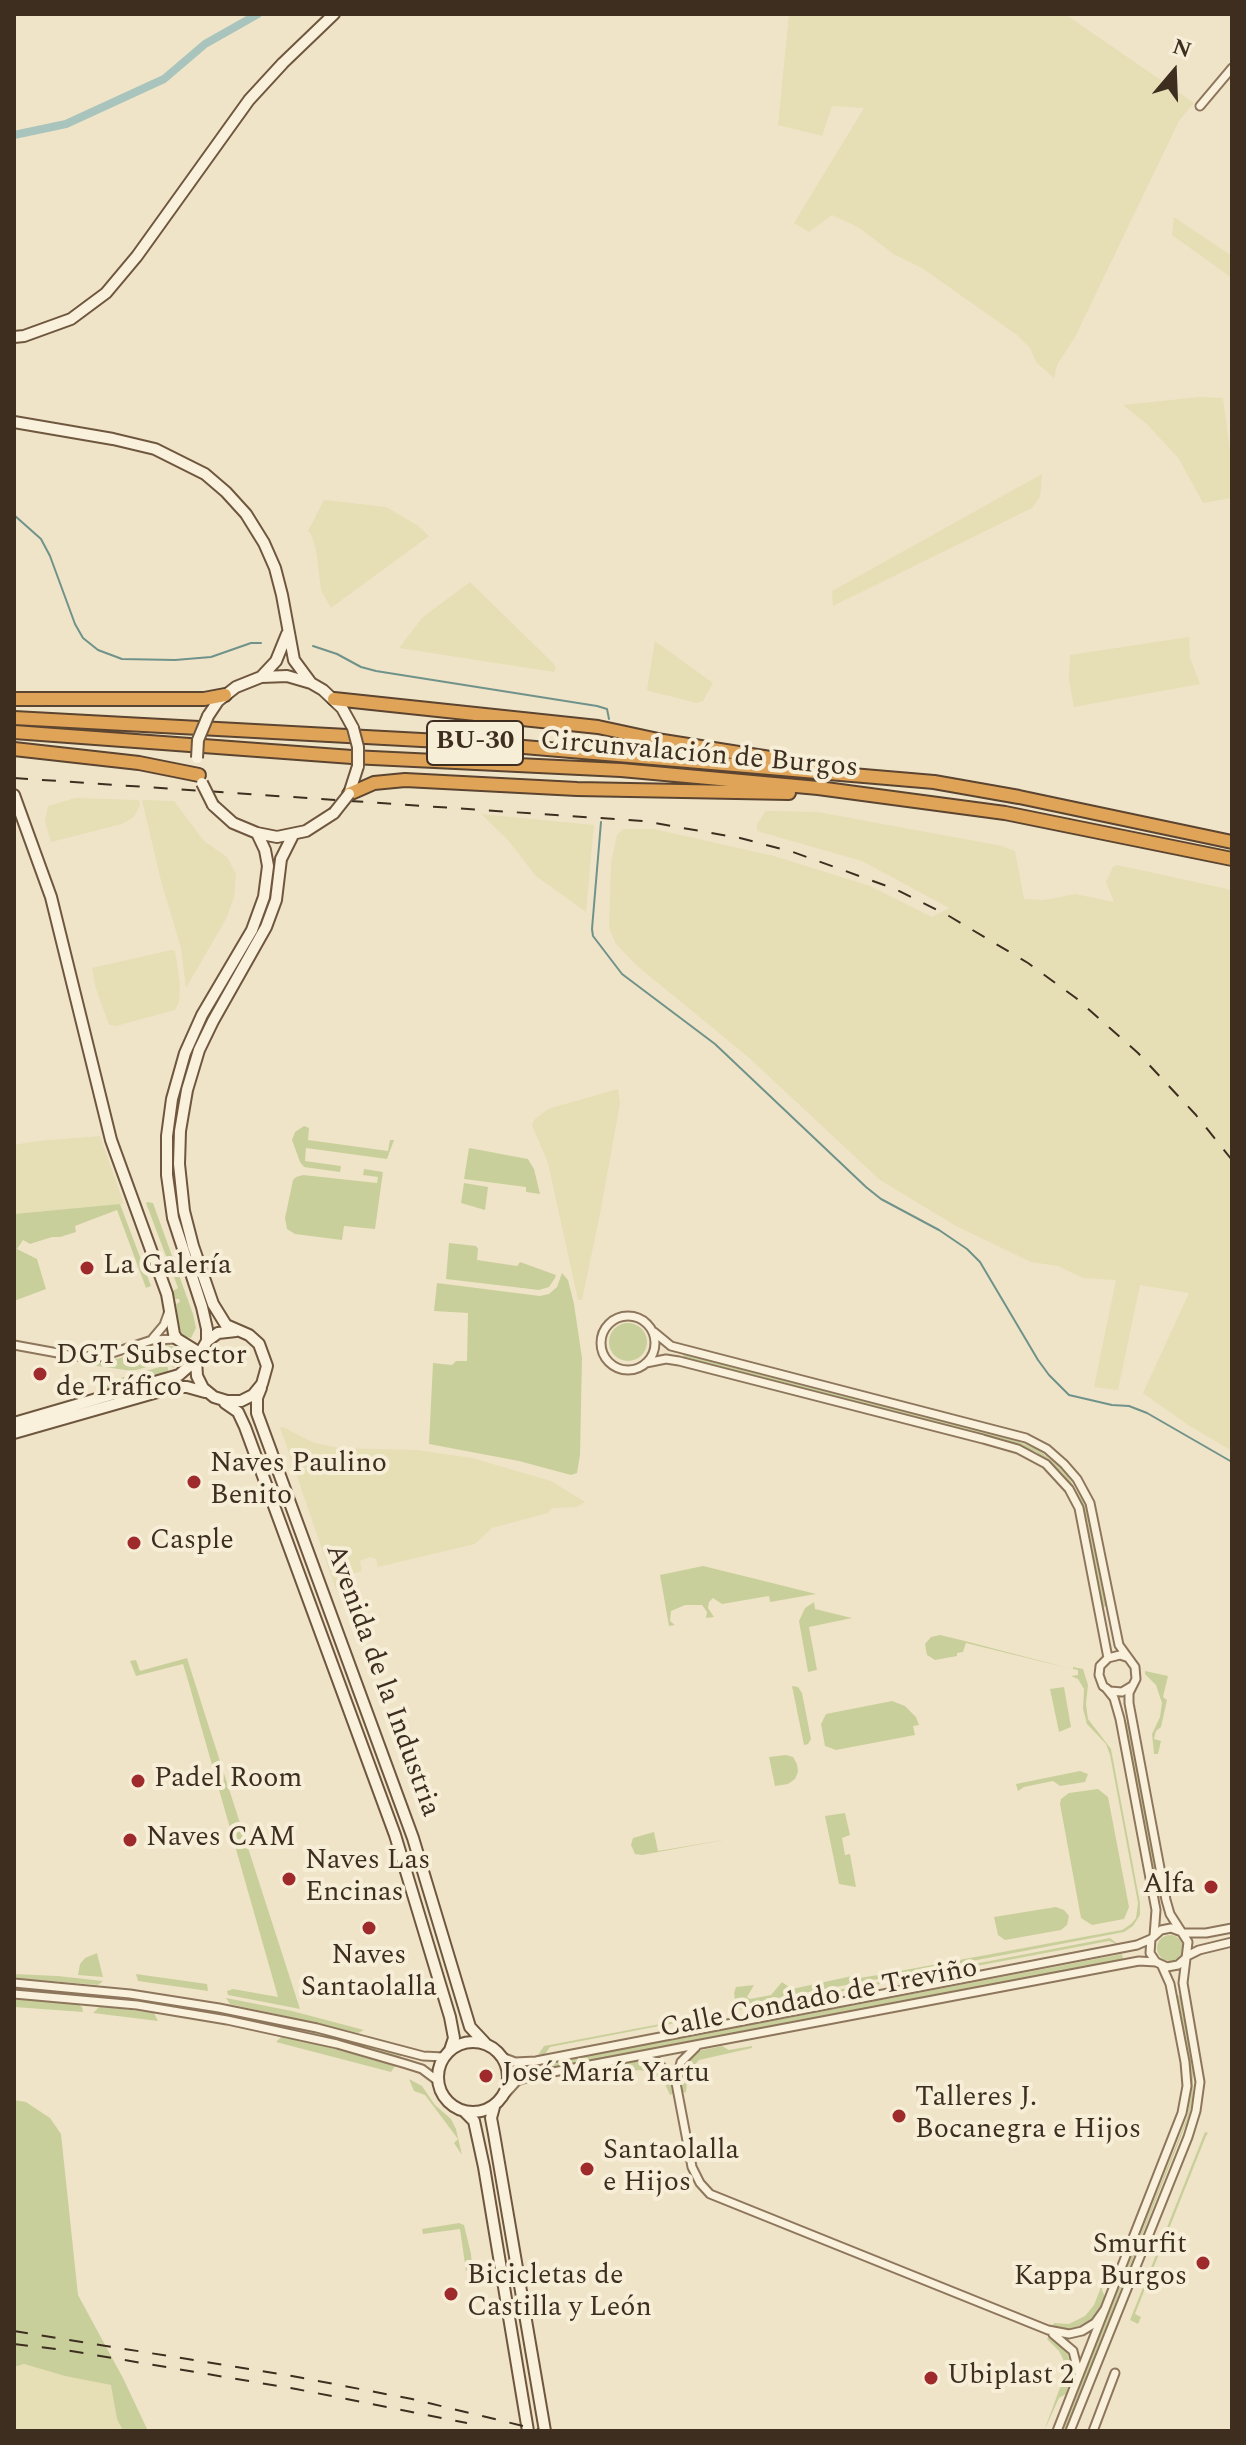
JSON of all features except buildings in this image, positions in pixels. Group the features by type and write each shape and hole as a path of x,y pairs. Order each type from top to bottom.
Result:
{"highway":[{"path":"14,699 204,699 225,695"},
{"path":"334,699 598,727 663,741 934,782"},
{"name":"Circunvalación de Burgos","path":"14,718 477,743 934,782 1232,842"},
{"name":"Circunvalación de Burgos","path":"14,732 352,757 621,770 888,795 1035,818 1232,859"},
{"path":"14,749 161,767 200,779"},
{"path":"349,794 374,783 405,780 577,789 888,795"}],"main road":[{"path":"14,337 71,319 106,293 137,256 249,100 334,14"},
{"path":"14,422 155,449 205,474 226,492 246,514 264,543 275,568 294,660 311,683"},
{"path":"261,677 276,661 289,628"},
{"path":"287,676 311,683 334,699 353,728 358,747 358,766 349,794 319,826 293,835 277,837 257,833 233,823 213,805 200,779 197,758 201,732 208,716 225,695 248,681 287,676"},
{"path":"15,796 51,897 65,947 111,1140 167,1294 172,1328 177,1339 197,1356 197,1376 208,1393"},
{"path":"207,1341 202,1307 173,1218 167,1175 167,1136 172,1099 185,1053 202,1015 252,930 264,897 268,866 257,833"},
{"path":"14,1433 175,1387 194,1388 220,1400 234,1402 258,1390 265,1378 267,1366 259,1344 249,1335 226,1325 217,1313 193,1246 181,1185 180,1131 187,1090 199,1050 266,927 276,900 284,849 293,835"},
{"path":"14,1423 179,1375 207,1341 218,1333 236,1331"},
{"name":"Avenida de la Industria","path":"265,1378 257,1398 257,1413 413,1838 470,2027 485,2043"},
{"name":"Avenida de la Industria","path":"220,1400 238,1412 245,1427 395,1835 450,2017 454,2038 447,2053"},
{"path":"528,2431 474,2121 447,2101 438,2081 439,2067 447,2053 461,2044 473,2042 485,2043 502,2057 508,2068 508,2082 491,2118 545,2431"},
{"path":"464,2111 478,2112 497,2104"}],"street":[{"path":"1200,106 1232,68"},
{"path":"152,1340 164,1325 170,1309"},
{"path":"1070,2431 1196,2111 1200,2082 1183,1983 1188,1942 1170,1914 1166,1900 1129,1703 1136,1674 1131,1660 1119,1645 1090,1503 1074,1474 1047,1449 1017,1434 671,1346 643,1319 626,1315 610,1321 601,1336 602,1352 611,1364 625,1370 658,1359 679,1361 983,1439 1032,1455 1059,1476 1076,1500 1108,1658"},
{"path":"646,1363 655,1346 654,1332"},
{"path":"14,1345 74,1356 100,1357 152,1340 177,1339"},
{"path":"1057,2431 1176,2131 1187,2086 1170,1984 1150,1953 1156,1910 1120,1719 1114,1698 1100,1679 1099,1670 1108,1658 1120,1655 1131,1660"},
{"path":"1106,1688 1122,1692 1133,1684"},
{"path":"1153,1938 1167,1928 1206,1933 1232,1928"},
{"name":"Calle Condado de Treviño","path":"502,2057 515,2062 536,2061 1137,1945 1153,1938"},
{"path":"1159,1964 1174,1966 1187,1957 1232,1942"},
{"name":"Calle Condado de Treviño","path":"497,2104 512,2086 524,2078 1139,1961 1159,1964"},
{"path":"14,1983 130,1994 204,2005 317,2028 423,2056 447,2053"},
{"path":"14,1994 137,2005 227,2020 337,2044 422,2069 438,2081"},
{"path":"699,2045 681,2062 676,2083 692,2167 710,2194 1048,2330 1069,2334 1082,2331 1095,2323 1105,2309"},
{"path":"634,2057 657,2062 676,2083"},
{"path":"1048,2330 1073,2351 1078,2378"},
{"path":"1093,2431 1115,2373"}],"shaded area":[{"path":"789,14 1065,14 1194,103 1179,121 1075,337 1057,365 1054,378 1036,362 1030,348 1017,335 858,227 832,215 809,232 794,223 864,108 832,106 822,136 778,125"},
{"path":"1174,217 1232,256 1232,278 1172,235"},
{"path":"1199,397 1223,398 1232,466 1232,498 1203,503 1179,459 1147,424 1123,405"},
{"path":"1042,474 1040,497 1032,508 833,606 832,591"},
{"path":"324,500 386,507 417,525 429,536 331,608 321,590 316,550 308,531"},
{"path":"470,582 554,664 554,672 399,648 423,617"},
{"path":"1189,637 1190,658 1200,684 1074,707 1069,680 1070,655"},
{"path":"655,641 713,683 703,701 697,703 647,689"},
{"path":"75,798 139,800 140,805 134,817 122,824 51,842 45,821 48,806"},
{"path":"142,800 174,801 204,841 227,857 236,874 234,897 226,919 186,988 181,948"},
{"path":"766,811 818,812 1002,846 1015,851 1024,899 1044,900 1075,894 1114,902 1106,882 1117,865 1232,890 1232,1451 1143,1393 1189,1293 1140,1285 1118,1390 1094,1387 1116,1280 1083,1278 1058,1266 1031,1262 956,1226 880,1180 747,1056 636,965 616,944 609,928 611,863 617,835 623,829 654,829 774,856 870,886 932,917 949,908 862,861 757,831 757,824"},
{"path":"481,814 594,825 586,912 536,876 508,840"},
{"path":"175,951 180,984 179,1002 175,1010 116,1026 109,1025 92,968"},
{"path":"618,1089 620,1103 600,1214 582,1300 578,1300 548,1163 532,1125 548,1109"},
{"path":"100,1136 124,1204 14,1214 14,1145"},
{"path":"280,1427 314,1443 340,1448 417,1450 472,1458 551,1481 585,1502 576,1507 552,1508 548,1513 492,1528 475,1544 378,1567 376,1559 370,1557 360,1561 362,1571 352,1574 336,1590"},
{"path":"24,2364 112,2385 117,2418 123,2431 14,2431 14,2367"}],"green space":[{"path":"304,1126 309,1128 308,1140 388,1151 390,1140 394,1140 387,1159 306,1148 305,1161 341,1166 340,1172 304,1167 292,1140 295,1132"},
{"path":"469,1148 528,1159 534,1169 540,1194 526,1192 526,1187 464,1179"},
{"path":"364,1169 383,1172 375,1229 344,1226 342,1240 295,1234 287,1229 285,1218 296,1177 303,1175 377,1183 378,1177 363,1175"},
{"path":"464,1183 488,1187 485,1210 461,1203"},
{"path":"148,1202 153,1203 193,1314 196,1328 191,1338 183,1336 179,1327 176,1304 180,1302 175,1299 173,1291 178,1288"},
{"path":"120,1204 151,1286 146,1288 117,1210 75,1226 76,1232 30,1244 23,1240 17,1249 37,1259 46,1289 14,1301 14,1214"},
{"path":"449,1243 476,1246 477,1260 517,1266 520,1262 556,1275 549,1287 539,1290 446,1279"},
{"path":"562,1273 568,1280 574,1304 582,1358 577,1473 571,1475 519,1461 429,1444 433,1363 452,1365 456,1361 467,1361 468,1313 434,1311 437,1283 540,1296 549,1294 557,1287"},
{"path":"628,1323 642,1328 647,1342 642,1356 628,1361 614,1356 609,1342 614,1328"},
{"path":"163,1344 179,1348 184,1353 181,1362 173,1368 170,1361 132,1371 91,1365 124,1357 126,1363 154,1352 152,1347"},
{"path":"684,1354 1012,1439 1037,1449 1064,1470 1085,1504 1106,1606 1103,1607 1087,1523 1079,1499 1062,1473 1036,1452 1006,1440 683,1357"},
{"path":"167,1365 169,1373 104,1392 102,1383"},
{"path":"703,1566 816,1594 770,1602 769,1596 722,1604 713,1598 708,1608 714,1617 706,1618 707,1612 702,1605 685,1605 671,1611 670,1621 675,1625 669,1626 660,1575"},
{"path":"814,1602 815,1609 852,1618 809,1627 817,1670 808,1672 799,1621 805,1608"},
{"path":"940,1635 1072,1669 966,1643 963,1652 957,1653 957,1656 935,1660 927,1655 925,1644 931,1637"},
{"path":"187,1658 300,2009 228,1995 227,1991 233,1989 278,1997 187,1677 183,1664 136,1676 130,1661 136,1660 140,1671"},
{"path":"1073,1667 1083,1669 1088,1685 1088,1719 1111,1749 1140,1903 1140,1915 1133,1926 1124,1932 736,2006 736,1987 754,1985 747,1997 750,1999 771,1995 782,1982 792,1989 852,1976 853,1979 878,1975 1122,1930 1131,1924 1136,1918 1138,1903 1110,1755 1106,1744 1087,1724 1083,1709 1084,1689 1078,1679 1071,1676 1078,1675 1078,1670"},
{"path":"1145,1671 1168,1676 1161,1727 1154,1739 1161,1741 1158,1754 1154,1754 1152,1734 1162,1703 1156,1685"},
{"path":"792,1686 798,1687 802,1693 811,1739 804,1745"},
{"path":"1064,1687 1071,1727 1059,1732 1050,1689"},
{"path":"892,1701 905,1706 916,1717 919,1725 913,1726 915,1735 836,1750 825,1746 821,1724 826,1714"},
{"path":"1125,1722 1128,1722 1162,1899 1159,1899"},
{"path":"769,1757 793,1757 798,1772 788,1784 775,1786"},
{"path":"1080,1771 1088,1774 1085,1782 1060,1786 1053,1781 1018,1791 1016,1784"},
{"path":"1098,1789 1108,1797 1129,1907 1124,1919 1092,1925 1081,1918 1060,1804 1069,1793"},
{"path":"845,1813 850,1835 842,1838 845,1855 850,1854 856,1887 839,1884 825,1816"},
{"path":"654,1832 658,1851 729,1839 642,1855 635,1854 631,1845 633,1838"},
{"path":"1056,1907 1069,1916 1067,1925 1061,1930 1005,1940 998,1935 994,1917"},
{"path":"1170,1935 1179,1939 1183,1948 1179,1957 1170,1961 1161,1957 1157,1948 1161,1939"},
{"path":"1110,1938 1119,1945 1109,1941 738,2009"},
{"path":"97,1953 103,1977 78,1975 85,1958"},
{"path":"1122,1954 1123,1959 540,2070 540,2065"},
{"path":"14,1974 103,1981 98,1985 14,1978"},
{"path":"136,1974 207,1984 208,1991 138,1981"},
{"path":"14,1988 114,1996 202,2009 289,2026 402,2055 201,2011"},
{"path":"1180,1995 1193,2072 1189,2116 1065,2431 1062,2431 1188,2115 1191,2070 1177,1996"},
{"path":"226,1998 364,2030 358,2033 230,2004"},
{"path":"14,1999 78,2004 83,2012 14,2007"},
{"path":"100,2006 154,2013 158,2021 93,2013"},
{"path":"708,2015 550,2047 545,2054 538,2055 544,2046"},
{"path":"282,2036 395,2066 391,2072 276,2042"},
{"path":"722,2046 729,2050 752,2048 699,2060 688,2073 686,2092 682,2093 681,2075 686,2062 698,2051"},
{"path":"637,2061 659,2067 667,2075 673,2094 670,2095 665,2084 651,2072 638,2070 612,2075 615,2066"},
{"path":"409,2079 422,2086 435,2105 451,2119 456,2129 462,2155 454,2143 458,2139 425,2095 414,2091"},
{"path":"14,2100 26,2102 50,2118 61,2134 78,2295 148,2431 123,2431 117,2419 111,2385 24,2364 14,2367"},
{"path":"1205,2132 1208,2133 1135,2314 1141,2317 1138,2324 1130,2320"},
{"path":"459,2223 464,2225 471,2254 472,2265 466,2271 460,2229 423,2234 422,2229"},
{"path":"1103,2282 1105,2297 1090,2322 1073,2329 1052,2327 1054,2323 1069,2324 1085,2316 1094,2305"},
{"path":"1049,2336 1066,2349 1073,2372 1066,2394 1059,2398 1044,2431 1065,2374 1063,2359 1047,2339"}],"waterway":[{"path":"14,135 66,124 164,79 205,44 258,14"},
{"path":"14,515 41,539 75,624 83,638 98,650 122,659 175,660 211,657 251,643 261,643"},
{"path":"313,646 376,671 597,706 607,709 609,719"},
{"path":"601,822 592,929 593,936 622,974 715,1044 881,1199 967,1249 980,1262 1038,1360 1069,1395 1129,1406 1147,1413 1232,1462"}],"railway":[{"path":"14,778 643,821 740,838 793,852 895,889 949,916 1028,963 1076,998 1138,1053 1196,1115 1232,1160"},
{"path":"14,2331 292,2376 412,2399 544,2431"},
{"path":"14,2344 296,2389 467,2423"}],"place":[{"name":"La Galería","path":"87,1268"},
{"name":"DGT Subsector de Tráfico","path":"40,1374"},
{"name":"Naves Paulino Benito","path":"194,1482"},
{"name":"Casple","path":"134,1543"},
{"name":"Padel Room","path":"138,1781"},
{"name":"Naves CAM","path":"130,1840"},
{"name":"Naves Las Encinas","path":"289,1879"},
{"name":"Alfa","path":"1211,1887"},
{"name":"Naves Santaolalla","path":"369,1928"},
{"name":"José María Yartu","path":"486,2076"},
{"name":"Talleres J. Bocanegra e Hijos","path":"899,2116"},
{"name":"Santaolalla e Hijos","path":"587,2169"},
{"name":"Smurfit Kappa Burgos","path":"1203,2263"},
{"name":"Bicicletas de Castilla y León","path":"451,2294"},
{"name":"Ubiplast 2","path":"931,2378"}]}
